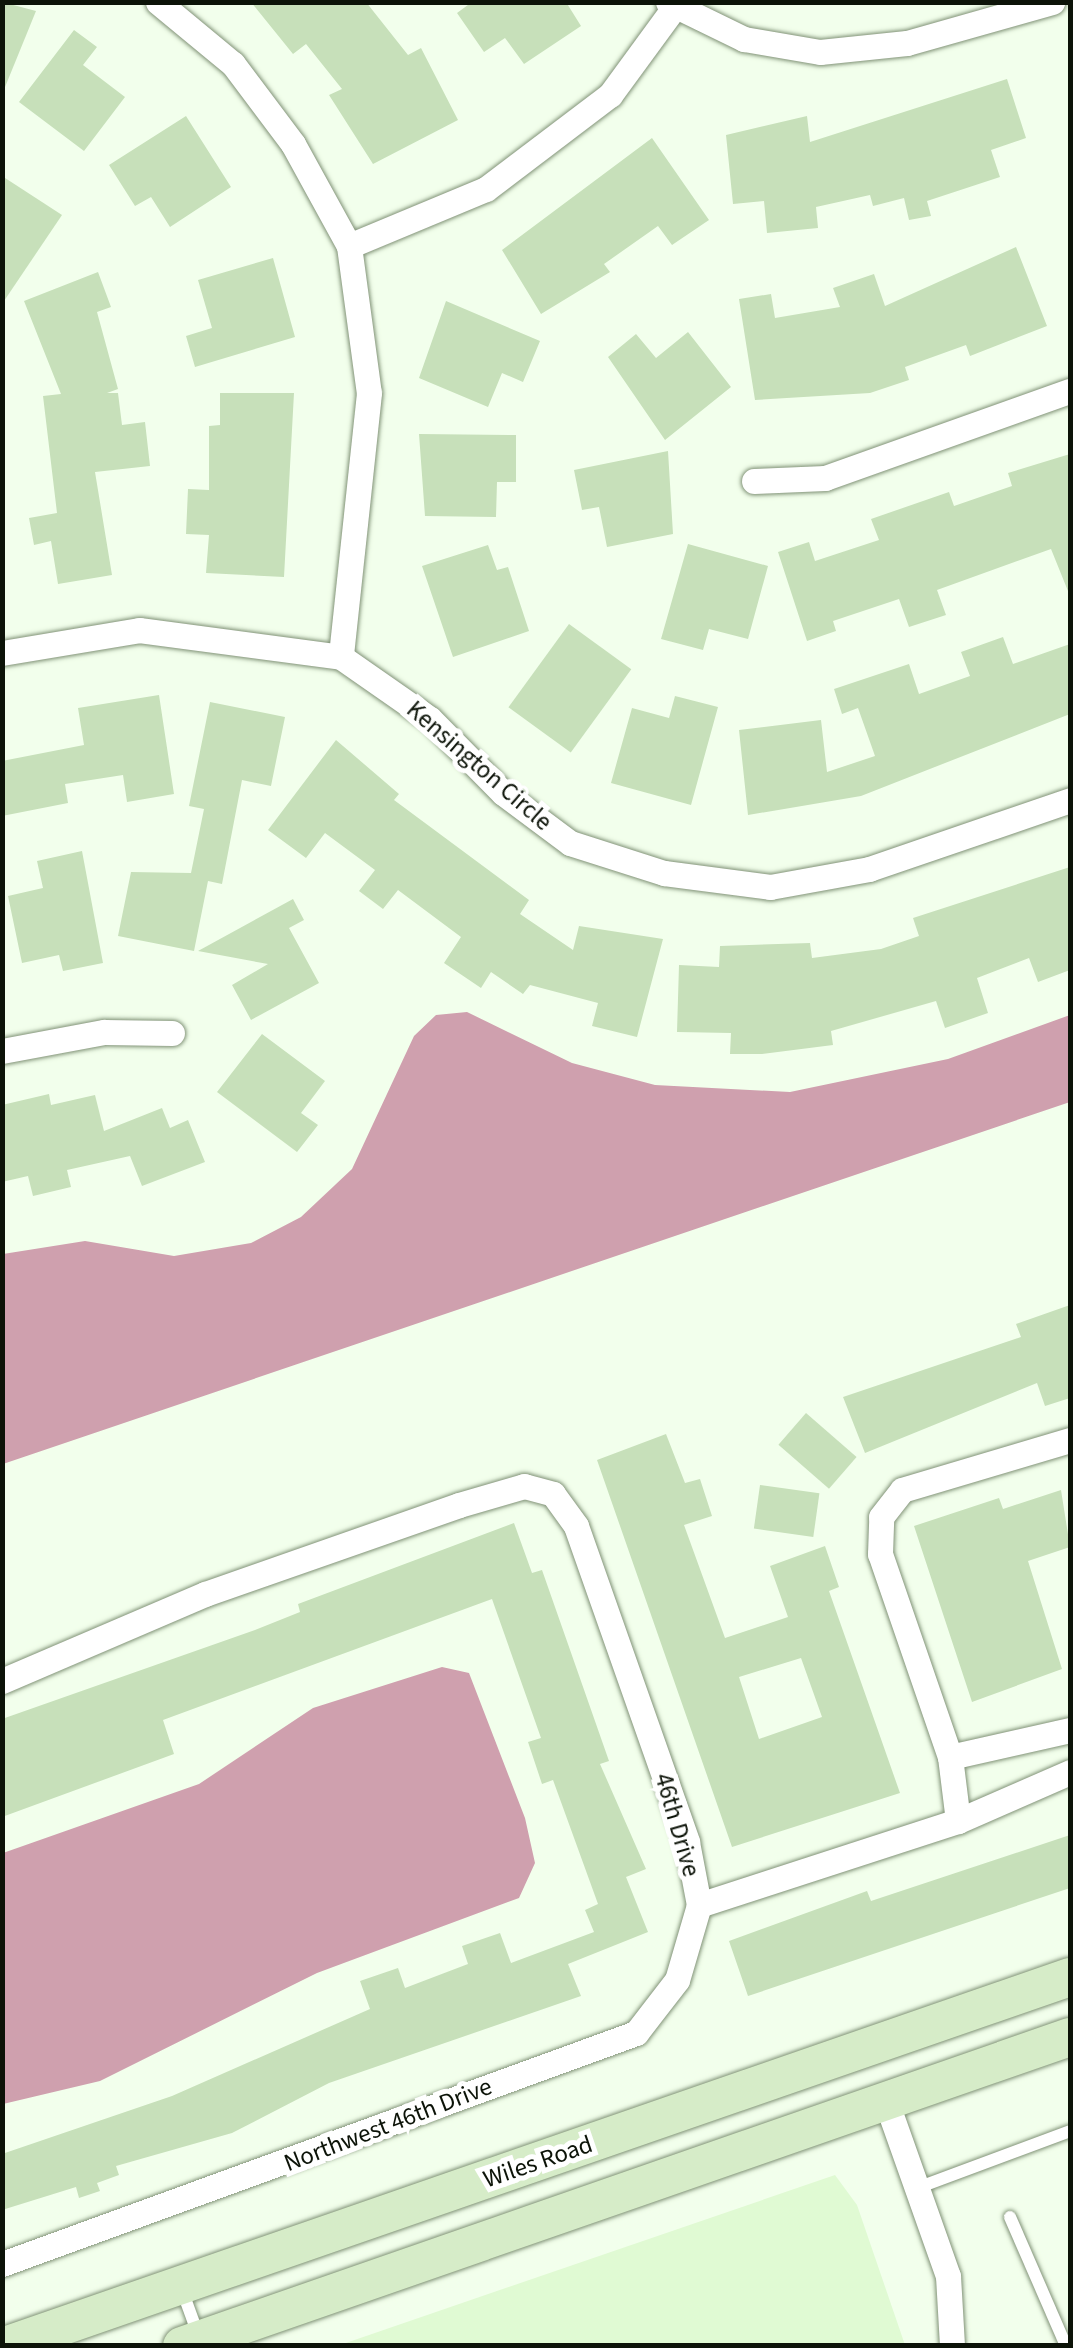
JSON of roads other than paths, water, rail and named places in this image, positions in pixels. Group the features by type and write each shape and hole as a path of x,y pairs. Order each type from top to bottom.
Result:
{"main road":[{"name":"Wiles Road","path":"5,2346 1070,1977"},
{"path":"886,2101 934,2024"},
{"path":"191,2342 1070,2037"}],"street":[{"path":"158,2 234,64 293,144 349,246 368,393 341,658"},
{"path":"349,246 486,189 610,95 671,6 744,39 820,52 907,43 1052,2"},
{"path":"754,480 825,478 1070,392"},
{"name":"Kensington Circle","path":"2,654 139,630 341,658 430,718 503,793 570,843 664,873 770,887 870,869 1070,800"},
{"path":"2,1051 104,1032 172,1034"},
{"path":"958,1822 950,1757 880,1554 881,1517 902,1490 1070,1440"},
{"name":"46th Drive","path":"2,1680 205,1594 524,1486 553,1494 590,1564 687,1842 699,1905 958,1822 1070,1772"},
{"path":"950,1757 1070,1730"},
{"name":"Northwest 46th Drive","path":"2,2264 636,2032 678,1980 699,1905"},
{"path":"886,2101 948,2276 952,2346"}],"lane":[{"path":"916,2188 1070,2131"},
{"path":"1010,2216 1066,2346"},
{"path":"180,2285 191,2342"}]}
